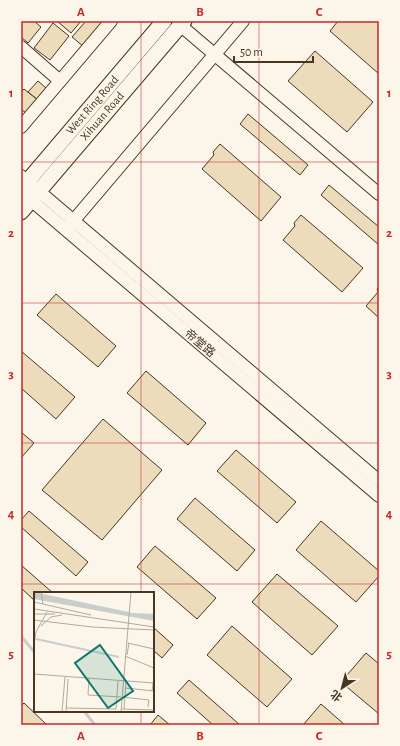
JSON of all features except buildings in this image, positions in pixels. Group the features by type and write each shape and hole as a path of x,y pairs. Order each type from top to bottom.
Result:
{"main road":[{"name":"West Ring Road","path":"27,188 164,21"},
{"name":"Xihuan Road","path":"21,212 27,188 182,23"}],"street":[{"path":"21,127 111,21"},
{"path":"70,225 243,21"},
{"path":"182,23 215,54 379,194"},
{"path":"21,47 60,81"},
{"name":"帝堂路","path":"27,188 374,478 379,496"}],"waterway":[{"path":"21,636 34,652"},
{"path":"85,712 95,725"}]}
